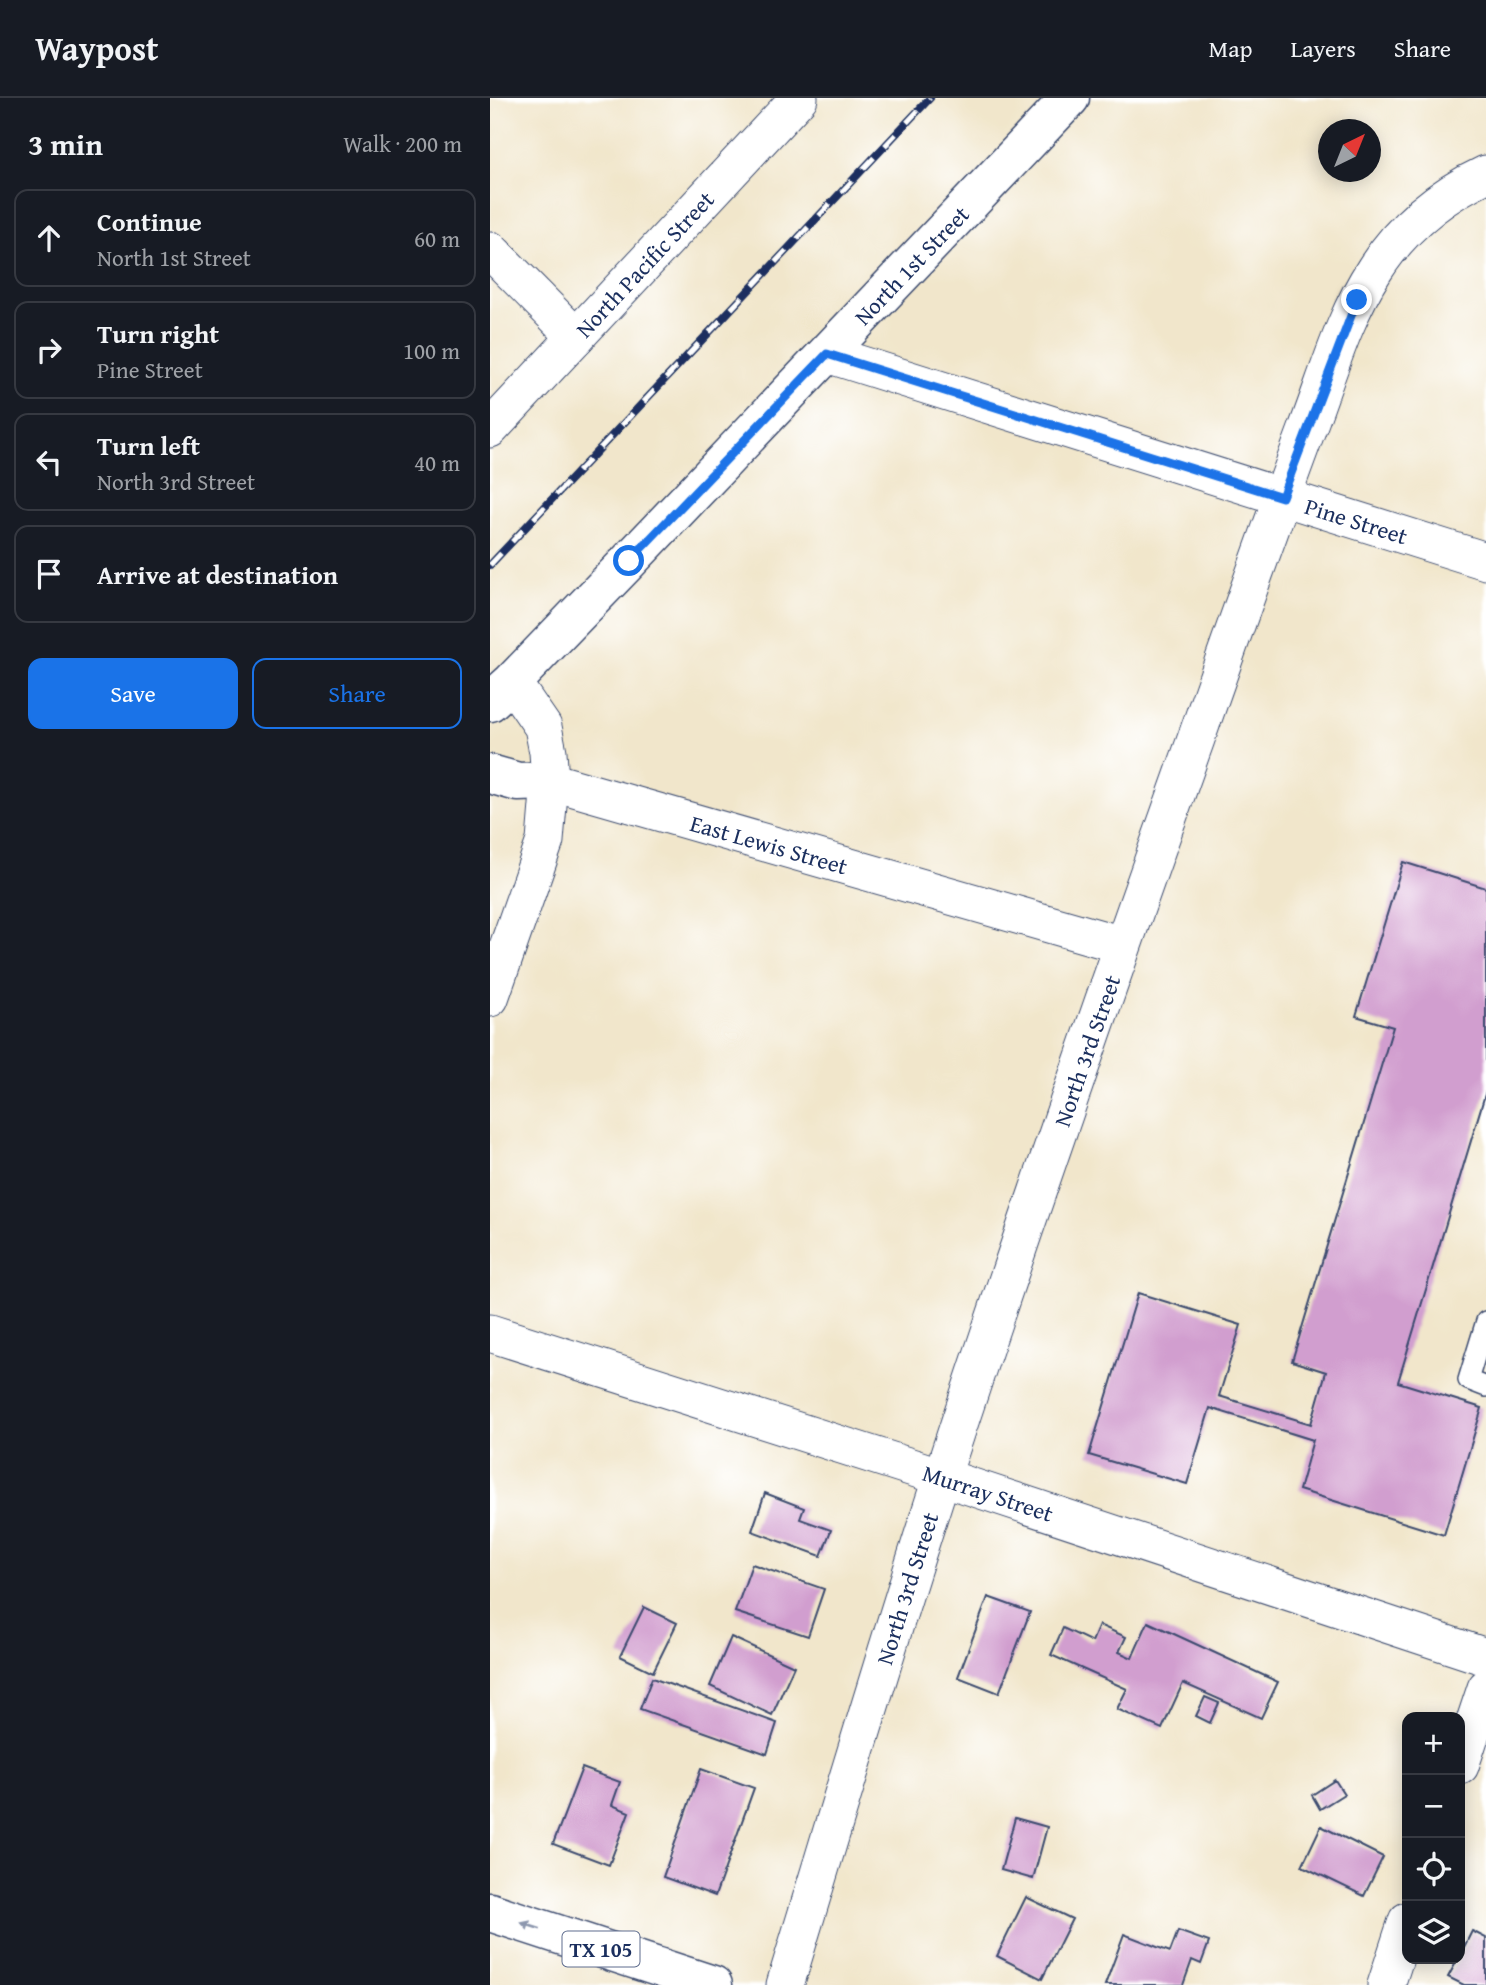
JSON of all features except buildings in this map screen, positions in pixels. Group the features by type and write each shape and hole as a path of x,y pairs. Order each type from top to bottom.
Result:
{"street":[{"name":"North Pacific Street","path":"490,429 799,98"},
{"name":"North 1st Street","path":"497,681 827,354 1070,98"},
{"name":"North 3rd Street","path":"785,1985 942,1478 1122,945 1343,334 1357,300 1395,241 1421,215 1450,193 1486,174"},
{"path":"490,250 576,337"},
{"name":"Pine Street","path":"827,354 1486,561"},
{"path":"490,998 545,841 550,781 543,727 497,681"},
{"path":"490,774 519,782 550,781"},
{"name":"East Lewis Street","path":"550,781 1122,945"},
{"name":"Murray Street","path":"490,1333 1486,1657"},
{"path":"1465,1751 1486,1688"},
{"name":"TX 105","path":"490,1912 713,1985"},
{"path":"1386,1985 1402,1936"}],"lane":[{"path":"1486,1321 1468,1380 1486,1387"}],"railway":[{"path":"490,565 930,98"}],"route":[{"path":"629,561 827,354 1282,497 1357,300"}]}
